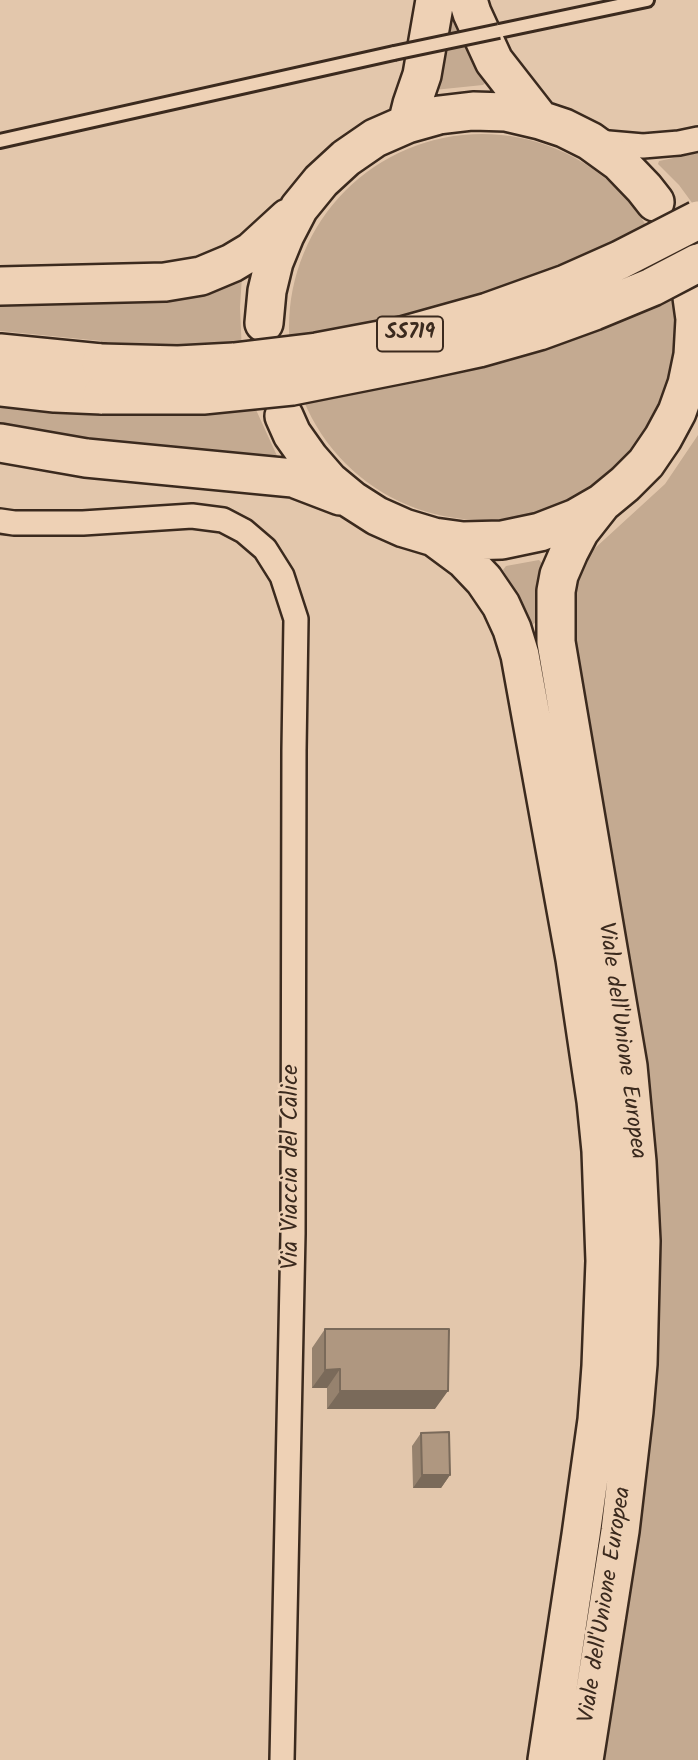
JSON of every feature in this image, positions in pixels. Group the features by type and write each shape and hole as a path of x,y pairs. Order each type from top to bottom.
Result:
{"main road":[{"path":"407,124 422,75 435,0"},
{"path":"468,0 494,61 540,120"},
{"path":"0,286 166,282 201,276 252,251 299,208 321,181 346,158 375,138 407,124 439,115 472,111 506,113 564,128 619,162 655,202"},
{"path":"264,323 267,291 274,262 299,208"},
{"name":"SS719","path":"0,387 55,393 102,379 178,365 234,362 317,352 402,336 488,312 566,284 698,220"},
{"name":"SS719","path":"0,353 102,379 204,395 280,388 331,380 513,339 652,287 695,277"},
{"name":"Viale dell'Unione Europea","path":"284,416 292,434 329,481 377,516 434,537 463,541 502,540 540,533 576,518 602,503 646,463 663,438 677,412 695,353 695,277"},
{"path":"0,443 86,458 293,478 352,500"},
{"name":"Viale dell'Unione Europea","path":"584,1760 620,1531 634,1411 641,1241 637,1152 628,1066 556,642 556,591 559,575 580,531 602,503"},
{"name":"Viale dell'Unione Europea","path":"434,537 484,580 501,605 520,655 575,959 601,1151 605,1261 597,1420 547,1760"}],"street":[{"path":"590,142 643,146 698,139"},
{"name":"Via Viaccia del Calice","path":"0,520 14,523 83,523 192,516 223,520 244,531 265,548 282,576 296,619 293,1234 282,1760"}],"lane":[{"path":"0,141 647,0"}],"shaded area":[{"path":"452,14 485,83 434,90"},
{"path":"482,134 520,138 556,149 589,167 618,191 642,220 660,253 671,289 675,327 671,365 660,401 642,434 618,463 589,487 556,505 520,516 482,520 444,516 408,505 375,487 346,463 322,434 304,401 293,365 289,327 293,289 304,253 322,220 346,191 375,167 408,149 444,138"},
{"path":"698,153 698,211 679,185 658,164 659,161"},
{"path":"242,276 242,353 252,401 278,458 174,452 0,430 0,404 102,413 101,341 0,331 0,300"},
{"path":"698,435 698,1760 601,1760 649,1446 658,1320 660,1243 651,1099 641,1026 576,656 572,606 580,573 594,549 665,484"},
{"path":"539,560 543,564 536,622 532,625 503,570 506,566"}],"building":[{"path":"325,1329 449,1329 448,1391 340,1391 340,1369 325,1370"},
{"path":"449,1432 450,1475 422,1475 421,1433"}]}
